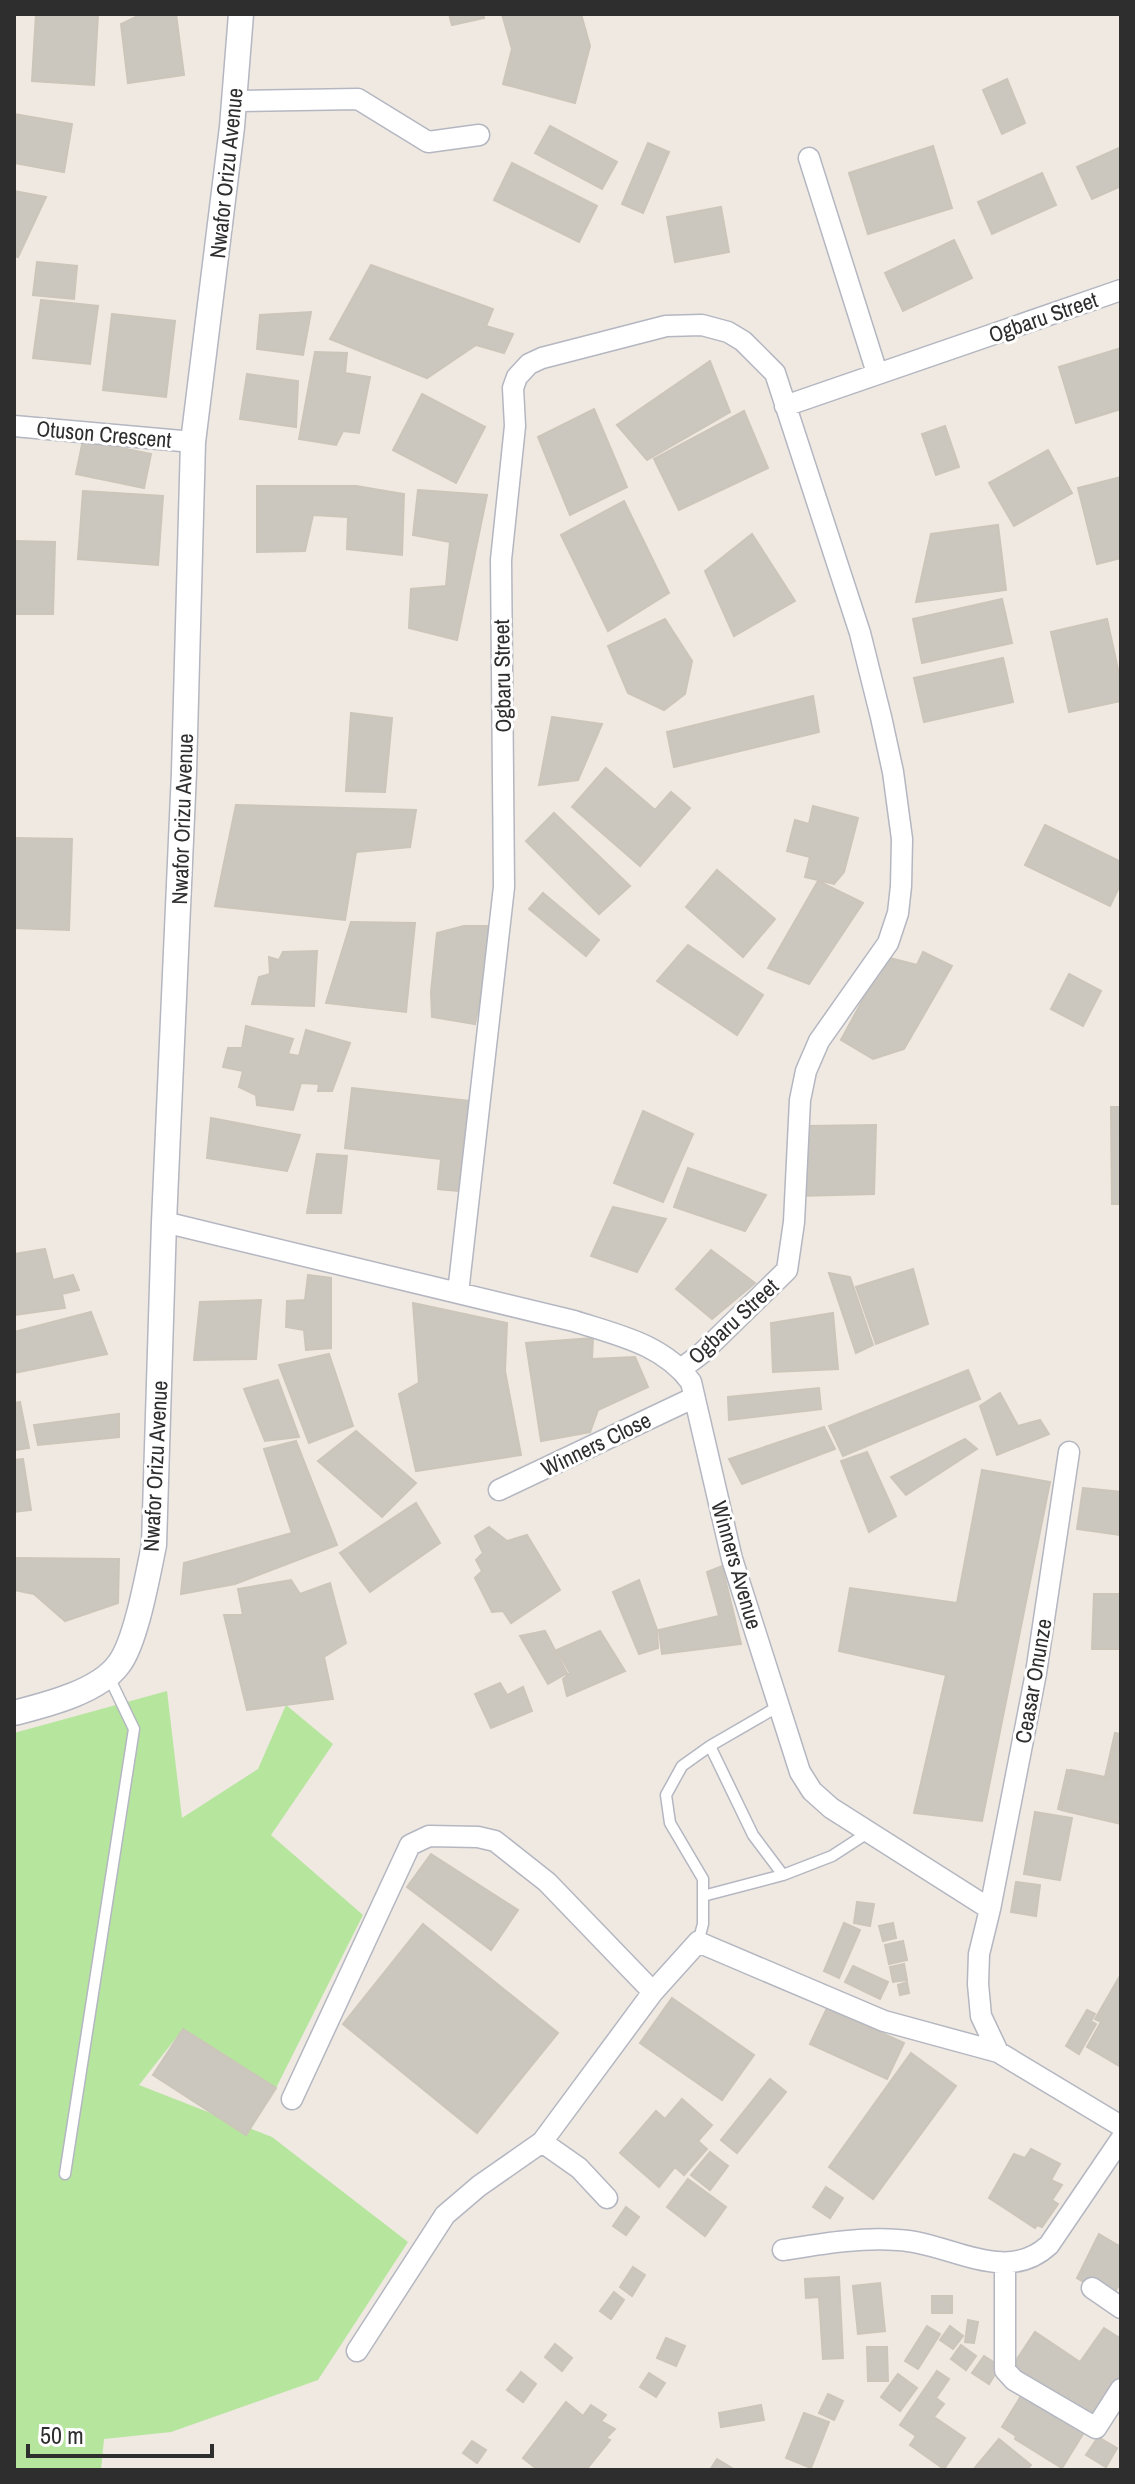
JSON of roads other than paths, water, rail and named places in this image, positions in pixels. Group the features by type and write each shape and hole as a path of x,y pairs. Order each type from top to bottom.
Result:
{"street":[{"name":"Nwafor Orizu Avenue","path":"108,1675 120,1663 135,1624 154,1545 164,1222 185,757 193,442 234,101 241,14"},
{"path":"234,101 358,99 428,142 479,135"},
{"path":"809,158 877,373"},
{"name":"Ogbaru Street","path":"785,406 1121,290"},
{"name":"Ogbaru Street","path":"458,1293 504,887 501,560 515,426 513,388 517,377 529,364 542,358 666,326 702,325 728,332 743,341 775,373 860,633 893,772 902,839 898,913 888,943 819,1041 806,1071 800,1100 795,1209 787,1270 702,1353 681,1369"},
{"name":"Otuson Crescent","path":"14,426 193,442"},
{"path":"164,1222 574,1321 631,1339 661,1353 681,1369"},
{"name":"Winners Avenue","path":"681,1369 691,1382 732,1559 800,1772 812,1791 831,1808 990,1909"},
{"name":"Winners Close","path":"499,1490 693,1398"},
{"name":"Ceasar Onunze","path":"990,1909 1036,1673 1069,1452"},
{"path":"14,1713 69,1698 108,1675"},
{"path":"292,2099 410,1845 429,1836 478,1837 495,1841 547,1882 653,1992"},
{"path":"990,1909 979,1954 978,1984 981,2016 998,2052"},
{"path":"357,2351 445,2215 479,2186 542,2142 653,1992 698,1942 884,2021 998,2052 1121,2126"},
{"path":"783,2250 843,2240 902,2240 995,2263 1019,2263 1038,2255 1049,2245 1121,2139"},
{"path":"542,2142 579,2168 607,2198"},
{"path":"1005,2263 1005,2370 1014,2380 1096,2428 1121,2389"},
{"path":"1092,2288 1121,2308"}],"lane":[{"path":"65,2174 134,1729 108,1675"},
{"path":"698,1942 703,1924 703,1879 670,1823 666,1795 682,1766 779,1706"},
{"path":"710,1746 753,1835 783,1875"},
{"path":"703,1896 783,1875 832,1856 869,1832"}]}
